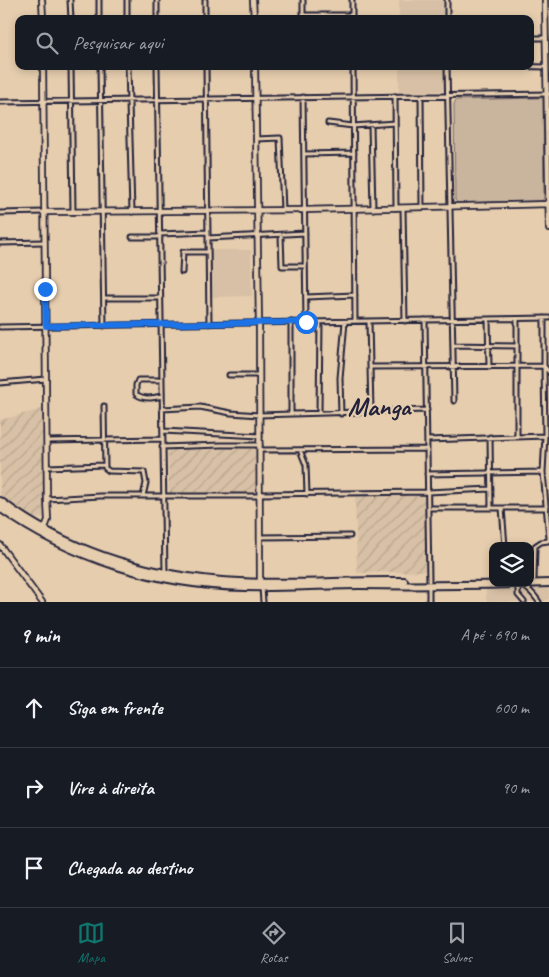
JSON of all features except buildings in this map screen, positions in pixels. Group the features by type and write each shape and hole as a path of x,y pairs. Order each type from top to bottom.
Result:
{"highway":[{"path":"0,501 44,530 113,560 165,574 261,585"},
{"path":"0,508 57,542 118,566 174,580 224,586 360,583 489,584"},
{"path":"534,579 549,579"},
{"path":"429,583 489,580"},
{"path":"534,583 549,583"}],"street":[{"path":"42,0 43,15"},
{"path":"70,0 71,15"},
{"path":"99,0 99,15"},
{"path":"127,0 127,15"},
{"path":"157,0 157,15"},
{"path":"205,0 205,15"},
{"path":"253,0 254,15"},
{"path":"303,0 303,15"},
{"path":"352,0 352,15"},
{"path":"447,0 447,15"},
{"path":"545,0 549,229"},
{"path":"534,38 546,38"},
{"path":"534,67 546,67"},
{"path":"43,70 48,499 48,520 44,530"},
{"path":"71,70 73,212"},
{"path":"100,70 104,326"},
{"path":"128,70 132,212"},
{"path":"157,70 165,574"},
{"path":"206,70 209,324"},
{"path":"254,70 262,602"},
{"path":"353,70 355,321"},
{"path":"447,70 454,401"},
{"path":"0,102 548,94"},
{"path":"395,96 396,208"},
{"path":"421,96 422,207"},
{"path":"303,97 306,322"},
{"path":"328,123 353,126 395,123"},
{"path":"372,125 373,208"},
{"path":"256,140 280,138 283,211"},
{"path":"304,154 354,153"},
{"path":"0,213 283,211 549,204"},
{"path":"403,208 405,320"},
{"path":"132,237 208,232"},
{"path":"208,238 305,233"},
{"path":"281,235 282,266 305,266"},
{"path":"0,243 45,242"},
{"path":"182,272 183,252 208,252"},
{"path":"306,297 355,296"},
{"path":"104,298 160,298"},
{"path":"534,557 535,546 549,539 543,472 545,436 544,318"},
{"path":"0,327 549,318"},
{"path":"488,319 489,367"},
{"path":"517,319 517,437"},
{"path":"425,320 429,602"},
{"path":"369,321 371,412"},
{"path":"291,322 291,414"},
{"path":"320,322 320,413"},
{"path":"341,414 340,378 345,322"},
{"path":"453,345 518,346"},
{"path":"370,367 544,366"},
{"path":"544,366 549,372"},
{"path":"228,375 259,375"},
{"path":"0,383 46,379"},
{"path":"162,380 138,380 136,385 136,394 138,396 147,398 162,396"},
{"path":"104,406 105,465 109,471 144,472 146,483 143,496"},
{"path":"162,409 200,408 260,415 427,410"},
{"path":"163,431 260,436"},
{"path":"427,440 545,436"},
{"path":"490,437 491,508"},
{"path":"47,441 162,439"},
{"path":"162,447 221,445 300,450 427,449"},
{"path":"300,450 306,465 307,494"},
{"path":"47,467 105,465"},
{"path":"428,474 543,472"},
{"path":"48,499 100,496 490,490"},
{"path":"429,508 547,508"},
{"path":"502,508 505,542"},
{"path":"260,537 350,536"},
{"path":"0,546 42,602"},
{"path":"518,587 518,594 524,602"},
{"path":"525,587 539,602"}],"shaded area":[{"path":"399,0 444,0 444,15 399,15"},
{"path":"399,70 445,70 446,91 399,92"},
{"path":"543,98 544,198 542,201 458,203 455,200 454,104 456,100"},
{"path":"211,250 251,250 252,296 211,297"},
{"path":"42,409 44,517 35,519 0,496 0,420"},
{"path":"256,449 256,493 218,495 169,493 168,450"},
{"path":"426,495 427,571 357,573 355,496"},
{"path":"549,579 549,599 542,602 488,602 486,599 485,582 489,582 489,587 534,587 534,580"}],"district":[{"name":"Manga","path":"379,406"}],"route":[{"path":"45,289 46,326 306,322"}]}
